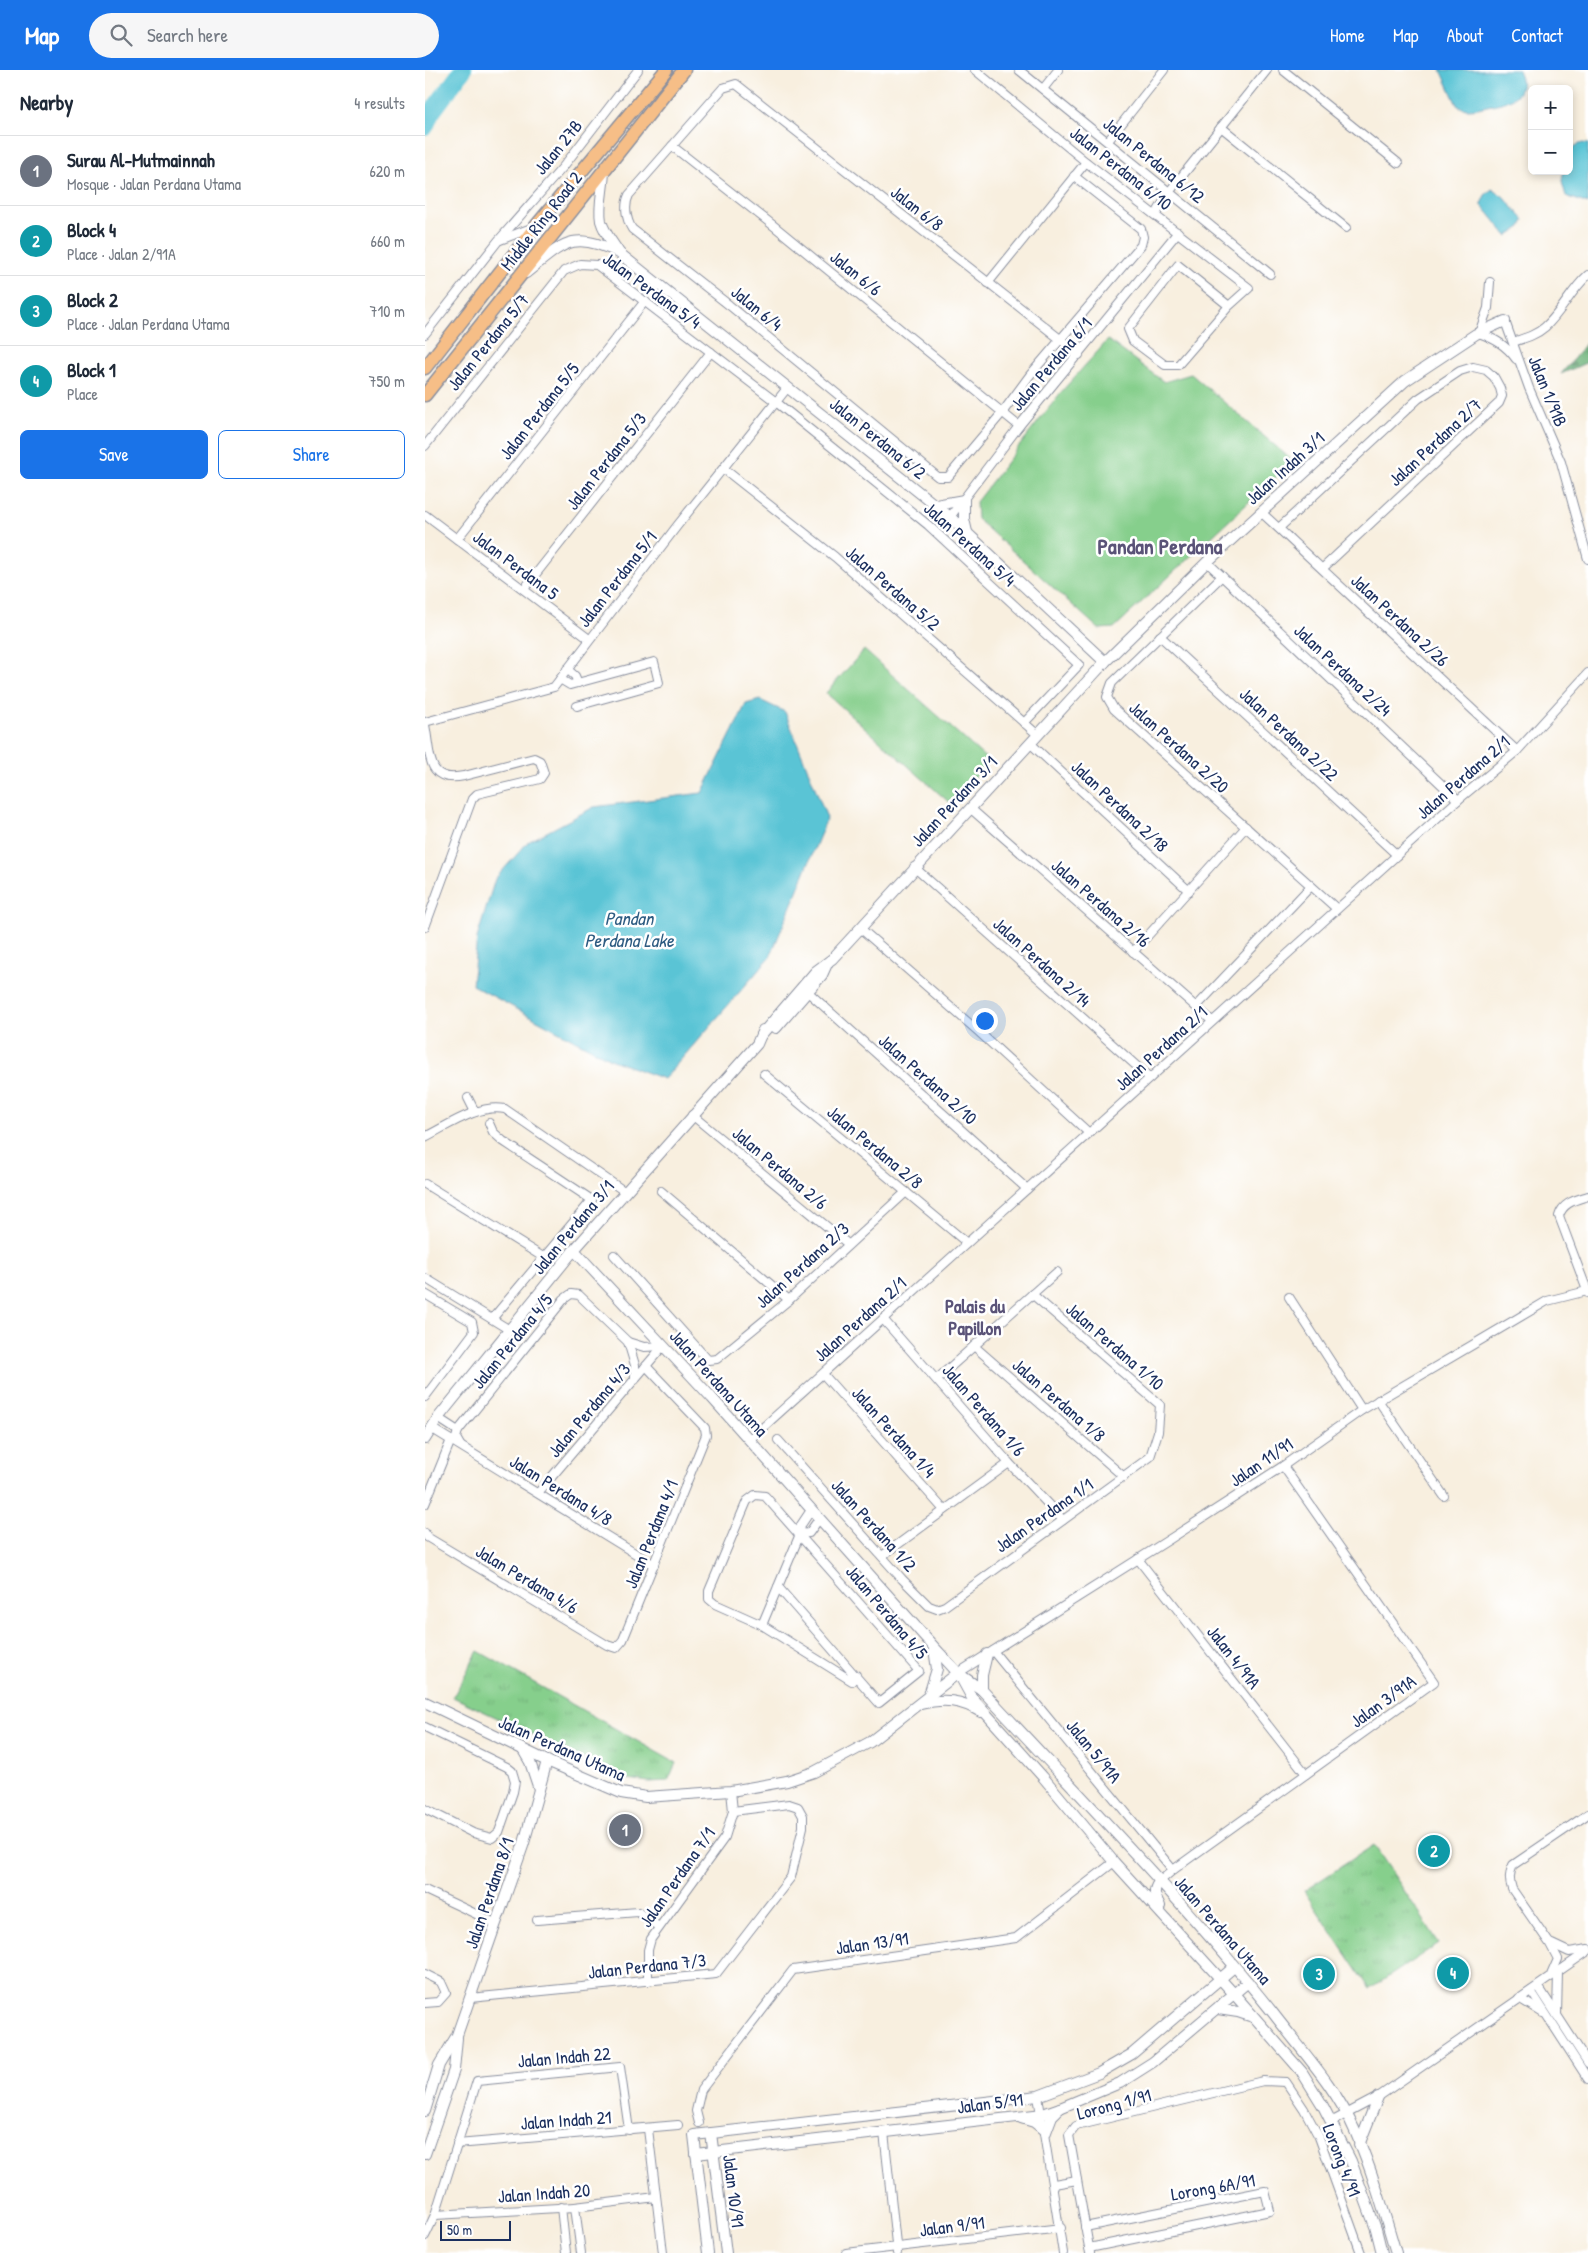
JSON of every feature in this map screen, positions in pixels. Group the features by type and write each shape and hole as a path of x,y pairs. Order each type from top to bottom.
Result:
{"highway":[{"name":"Middle Ring Road 2","path":"425,368 536,226 666,70"},
{"name":"Middle Ring Road 2","path":"425,395 684,70"}],"street":[{"name":"Jalan 27B","path":"425,334 498,241 563,167 638,70"},
{"name":"Jalan Perdana 6/10","path":"975,70 1085,162 1156,214 1249,288 1229,306"},
{"name":"Jalan Perdana 6/12","path":"1019,70 1270,274"},
{"path":"1043,89 1058,70"},
{"path":"1108,141 1164,70"},
{"path":"1156,214 1170,191 1267,70"},
{"path":"1283,70 1398,163"},
{"name":"Jalan 6/4","path":"736,84 723,88 629,195 626,201 628,222 632,229 729,305 938,477 948,477 1002,413"},
{"name":"Jalan 6/8","path":"736,84 1079,355"},
{"path":"1221,127 1346,228"},
{"name":"Jalan 6/6","path":"672,146 774,226 1019,426"},
{"path":"988,283 1085,162"},
{"name":"Jalan Perdana 6/2","path":"604,170 601,219 605,231 619,253"},
{"path":"1002,413 1030,375 1141,245 1143,237 1141,229 1074,176"},
{"path":"498,241 536,226"},
{"name":"Jalan Perdana 6/1","path":"950,517 1019,426 1179,232"},
{"name":"Jalan Perdana 6/2","path":"516,281 561,246 571,242 584,240 599,243 619,253 936,505 1105,662"},
{"name":"Jalan Perdana 5/4","path":"580,264 597,265 777,402 928,525 1079,665 1024,723"},
{"name":"Jalan Perdana 5/7","path":"425,446 564,272 580,264"},
{"path":"1178,266 1229,306 1178,365 1165,365 1133,340 1128,329 1178,266"},
{"path":"1513,342 1529,337 1546,327 1578,284 1588,275"},
{"path":"1490,282 1488,308 1479,333 1494,339 1507,348 1519,363"},
{"name":"Jalan Perdana 5/5","path":"457,539 645,301"},
{"name":"Jalan 1/91B","path":"1505,321 1519,363 1561,462 1588,559"},
{"name":"Jalan Indah 3/1","path":"1105,662 1207,562 1405,381 1479,333 1505,321"},
{"name":"Jalan Perdana 5/3","path":"524,589 711,352"},
{"name":"Jalan Perdana 2/7","path":"1279,528 1418,399 1460,370 1473,367 1487,370 1494,377 1500,388 1502,396 1499,403 1323,568"},
{"name":"Jalan Perdana 5/1","path":"425,723 554,687 788,387"},
{"name":"Jalan Perdana 5/2","path":"724,468 835,558 1038,735"},
{"path":"936,505 963,500 967,533"},
{"name":"Jalan Perdana 2/26","path":"1261,512 1517,751"},
{"name":"Jalan Perdana 5","path":"425,515 589,640"},
{"name":"Jalan Perdana 2/24","path":"1207,562 1458,800"},
{"name":"Jalan Perdana 2/20","path":"1221,576 1112,683 1107,697 1114,709 1337,909"},
{"name":"Jalan Perdana 2/22","path":"1160,636 1397,855"},
{"path":"560,679 570,685 654,662 659,683 577,706"},
{"name":"Jalan Perdana 3/1","path":"425,1439 438,1418 508,1329 624,1191 759,1040 767,1021 806,974 816,971 827,963 1105,662"},
{"path":"567,669 575,676 578,683"},
{"name":"Jalan Perdana 2/1","path":"749,1440 1458,800 1517,751 1588,673"},
{"path":"425,723 429,741 426,746 427,759 437,774 453,778 534,758 540,761 543,773 540,779 477,794 472,799 425,927"},
{"name":"Jalan Perdana 2/18","path":"1030,743 1189,890"},
{"name":"Jalan Perdana 2/16","path":"970,808 1212,1021"},
{"path":"1133,952 1246,827"},
{"name":"Jalan Perdana 2/14","path":"914,867 1150,1078"},
{"name":"Jalan Perdana 2/1","path":"1196,1007 1311,886"},
{"path":"860,928 979,1032 1089,1133"},
{"name":"Jalan Perdana 3/1","path":"759,1040 765,1040 808,992 822,975 827,963"},
{"name":"Jalan Perdana 2/10","path":"808,992 1027,1188"},
{"name":"Jalan Perdana 2/8","path":"764,1074 967,1242"},
{"path":"468,1098 475,1112"},
{"path":"425,1137 475,1112 496,1108 509,1111 624,1191"},
{"name":"Jalan Perdana 2/6","path":"692,1115 848,1244"},
{"path":"489,1123 497,1136 503,1141 592,1200 491,1319"},
{"path":"425,1184 543,1257"},
{"path":"661,1191 789,1300"},
{"name":"Jalan Perdana 2/3","path":"614,1255 708,1360 717,1359 789,1300 906,1192"},
{"path":"1588,1196 1569,1202 1561,1210 1559,1216 1588,1292"},
{"name":"Jalan Perdana Utama","path":"574,1250 749,1440 934,1647 958,1673 982,1690 1159,1882 1248,1982 1329,2085 1346,2114 1359,2145 1396,2253"},
{"path":"937,1379 1057,1272"},
{"path":"425,1278 508,1329"},
{"name":"Jalan 11/91","path":"958,1673 1283,1466 1379,1400 1547,1301 1588,1292"},
{"path":"425,1294 472,1322 474,1327 474,1332 425,1397"},
{"name":"Jalan Perdana 4/5","path":"459,1431 564,1299 571,1294 579,1295 628,1342 635,1365 635,1380"},
{"name":"Jalan Perdana 1/10","path":"1032,1294 1160,1405 1157,1432 1150,1458"},
{"path":"1289,1297 1363,1410"},
{"name":"Jalan Perdana 1/6","path":"883,1319 1009,1463 1063,1520"},
{"path":"628,1342 644,1347 663,1346"},
{"name":"Jalan Perdana 4/3","path":"538,1493 663,1346"},
{"name":"Jalan Perdana 1/8","path":"974,1346 1124,1477"},
{"name":"Jalan Perdana 4/1","path":"616,1648 623,1640 705,1440 705,1428 646,1366"},
{"name":"Jalan Perdana 1/4","path":"823,1374 944,1510"},
{"path":"1379,1400 1444,1496"},
{"path":"438,1418 459,1431 456,1438 460,1445"},
{"name":"Jalan Perdana 4/8","path":"431,1428 654,1565"},
{"path":"425,1504 451,1440"},
{"name":"Jalan Perdana 1/2","path":"778,1440 929,1606 937,1609 945,1606 955,1598"},
{"name":"Jalan Perdana 1/1","path":"955,1598 1150,1458"},
{"path":"882,1556 1009,1463"},
{"name":"Jalan 3/91A","path":"1159,1882 1434,1682 1283,1466"},
{"path":"778,1587 856,1675 852,1681 762,1625 715,1604 709,1599 709,1591 747,1501 755,1494 765,1496 800,1534"},
{"path":"762,1625 800,1534 801,1525 811,1510"},
{"path":"800,1534 809,1533 819,1519"},
{"name":"Jalan Perdana 4/6","path":"425,1533 427,1537 607,1645 616,1648"},
{"name":"Jalan Perdana 4/5","path":"800,1534 919,1671 879,1703 856,1675"},
{"name":"Jalan 4/91A","path":"1138,1559 1306,1774"},
{"path":"929,1696 937,1669 934,1647"},
{"path":"982,1690 982,1675 990,1653"},
{"name":"Jalan 5/91A","path":"990,1653 1173,1870"},
{"name":"Jalan Perdana Utama","path":"425,1702 547,1761 623,1794 634,1796 731,1791 787,1781 814,1772 870,1742 958,1673"},
{"name":"Jalan Perdana Utama","path":"958,1673 972,1698 988,1717 1043,1777 1114,1862 1220,1978 1302,2072 1331,2122 1351,2162 1376,2229 1382,2253"},
{"path":"919,1704 952,1700 972,1707 988,1717"},
{"path":"425,1727 507,1767 512,1771 515,1781 499,1832 492,1838 473,1833 425,1809"},
{"path":"522,1749 531,1762 539,1790"},
{"name":"Jalan Perdana 8/1","path":"457,2035 524,1842 547,1761"},
{"name":"Jalan Perdana 7/1","path":"648,1981 648,1950 651,1939 725,1837 733,1811 731,1791"},
{"name":"Jalan Perdana 7/3","path":"470,1998 716,1974 791,1877 803,1827 803,1816 798,1807 789,1804 733,1811"},
{"path":"1548,1978 1558,1959 1551,1944 1512,1889 1510,1872 1513,1865 1588,1814"},
{"name":"Jalan 13/91","path":"699,2123 696,2110 701,2090 793,1970 1016,1938 1114,1862"},
{"path":"1159,1882 1154,1893 1164,1916"},
{"path":"425,1890 495,1923"},
{"path":"537,1920 638,1912 659,1927"},
{"path":"1551,1944 1569,1952 1588,1950"},
{"path":"1331,2122 1378,2097 1588,1950"},
{"path":"1202,1992 1207,1983 1206,1963"},
{"name":"Jalan 5/91","path":"694,2135 1038,2096 1099,2073 1132,2054 1202,1992 1234,1967"},
{"path":"1553,2017 1558,1972"},
{"path":"425,1974 441,1982 446,1993 438,2002 425,2003"},
{"name":"Jalan 5/91","path":"696,2154 1043,2114 1120,2083 1153,2062 1218,2010 1248,1982"},
{"path":"1534,1988 1553,2017 1588,2079"},
{"path":"1519,1998 1553,2017 1588,2063"},
{"path":"1218,2010 1238,2012 1255,2018"},
{"path":"426,2105 439,2065 457,2035"},
{"path":"425,2154 454,2070 457,2035"},
{"name":"Jalan Indah 22","path":"457,2144 477,2081 620,2067 629,2130"},
{"name":"Lorong 1/91","path":"1090,2251 1069,2135 1076,2126 1263,2081 1286,2082"},
{"name":"Lorong 4/91","path":"1286,2082 1304,2109 1319,2137 1361,2253"},
{"path":"1038,2096 1046,2132 1063,2253"},
{"path":"1359,2145 1378,2097"},
{"path":"1046,2132 1052,2116 1060,2108"},
{"path":"1017,2116 1034,2122 1046,2132"},
{"path":"694,2135 699,2123 711,2133"},
{"name":"Jalan Indah 21","path":"457,2144 678,2125"},
{"path":"648,2129 663,2253"},
{"path":"883,2132 896,2250"},
{"name":"Jalan 10/91","path":"711,2133 726,2253"},
{"name":"Jalan 10/91","path":"694,2135 708,2253"},
{"path":"425,2236 435,2215 457,2144"},
{"path":"1054,2184 1077,2180"},
{"name":"Lorong 6A/91","path":"1085,2227 1265,2191 1270,2211 1090,2251"},
{"name":"Jalan Indah 20","path":"435,2215 575,2207 655,2197"},
{"path":"561,2207 566,2253"},
{"path":"575,2207 581,2253"},
{"name":"Jalan 9/91","path":"846,2253 896,2250 1061,2228"}],"green space":[{"path":"1108,340 1164,382 1191,374 1293,461 1114,628 1099,629 977,519 976,502 1062,391"},
{"path":"1588,341 1588,362 1561,374"},
{"path":"864,650 989,761 951,804 826,693"},
{"path":"478,1651 676,1763 668,1781 649,1782 627,1779 453,1697"},
{"path":"1374,1845 1439,1943 1370,1989 1304,1891"}],"water":[{"path":"1441,70 1518,70 1521,86 1515,97 1509,100 1479,108 1464,108 1457,105"},
{"path":"1588,144 1588,204 1566,196 1562,182 1563,175 1573,175 1573,148 1578,145"},
{"path":"1492,189 1503,196 1524,220 1521,227 1507,236 1481,204 1485,195"},
{"name":"Pandan Perdana Lake","path":"760,700 785,712 827,818 770,957 664,1079 612,1060 472,985 477,938 495,879 528,842 594,807 702,793 746,704"}],"waterway":[{"path":"425,127 431,113 463,70"}],"place":[{"name":"Surau Al-Mutmainnah","path":"625,1830"},
{"name":"Block 4","path":"1434,1851"},
{"name":"Block 1","path":"1453,1973"},
{"name":"Block 2","path":"1319,1974"}],"district":[{"name":"Pandan Perdana","path":"1160,546"},
{"name":"Palais du Papillon","path":"975,1317"}]}
